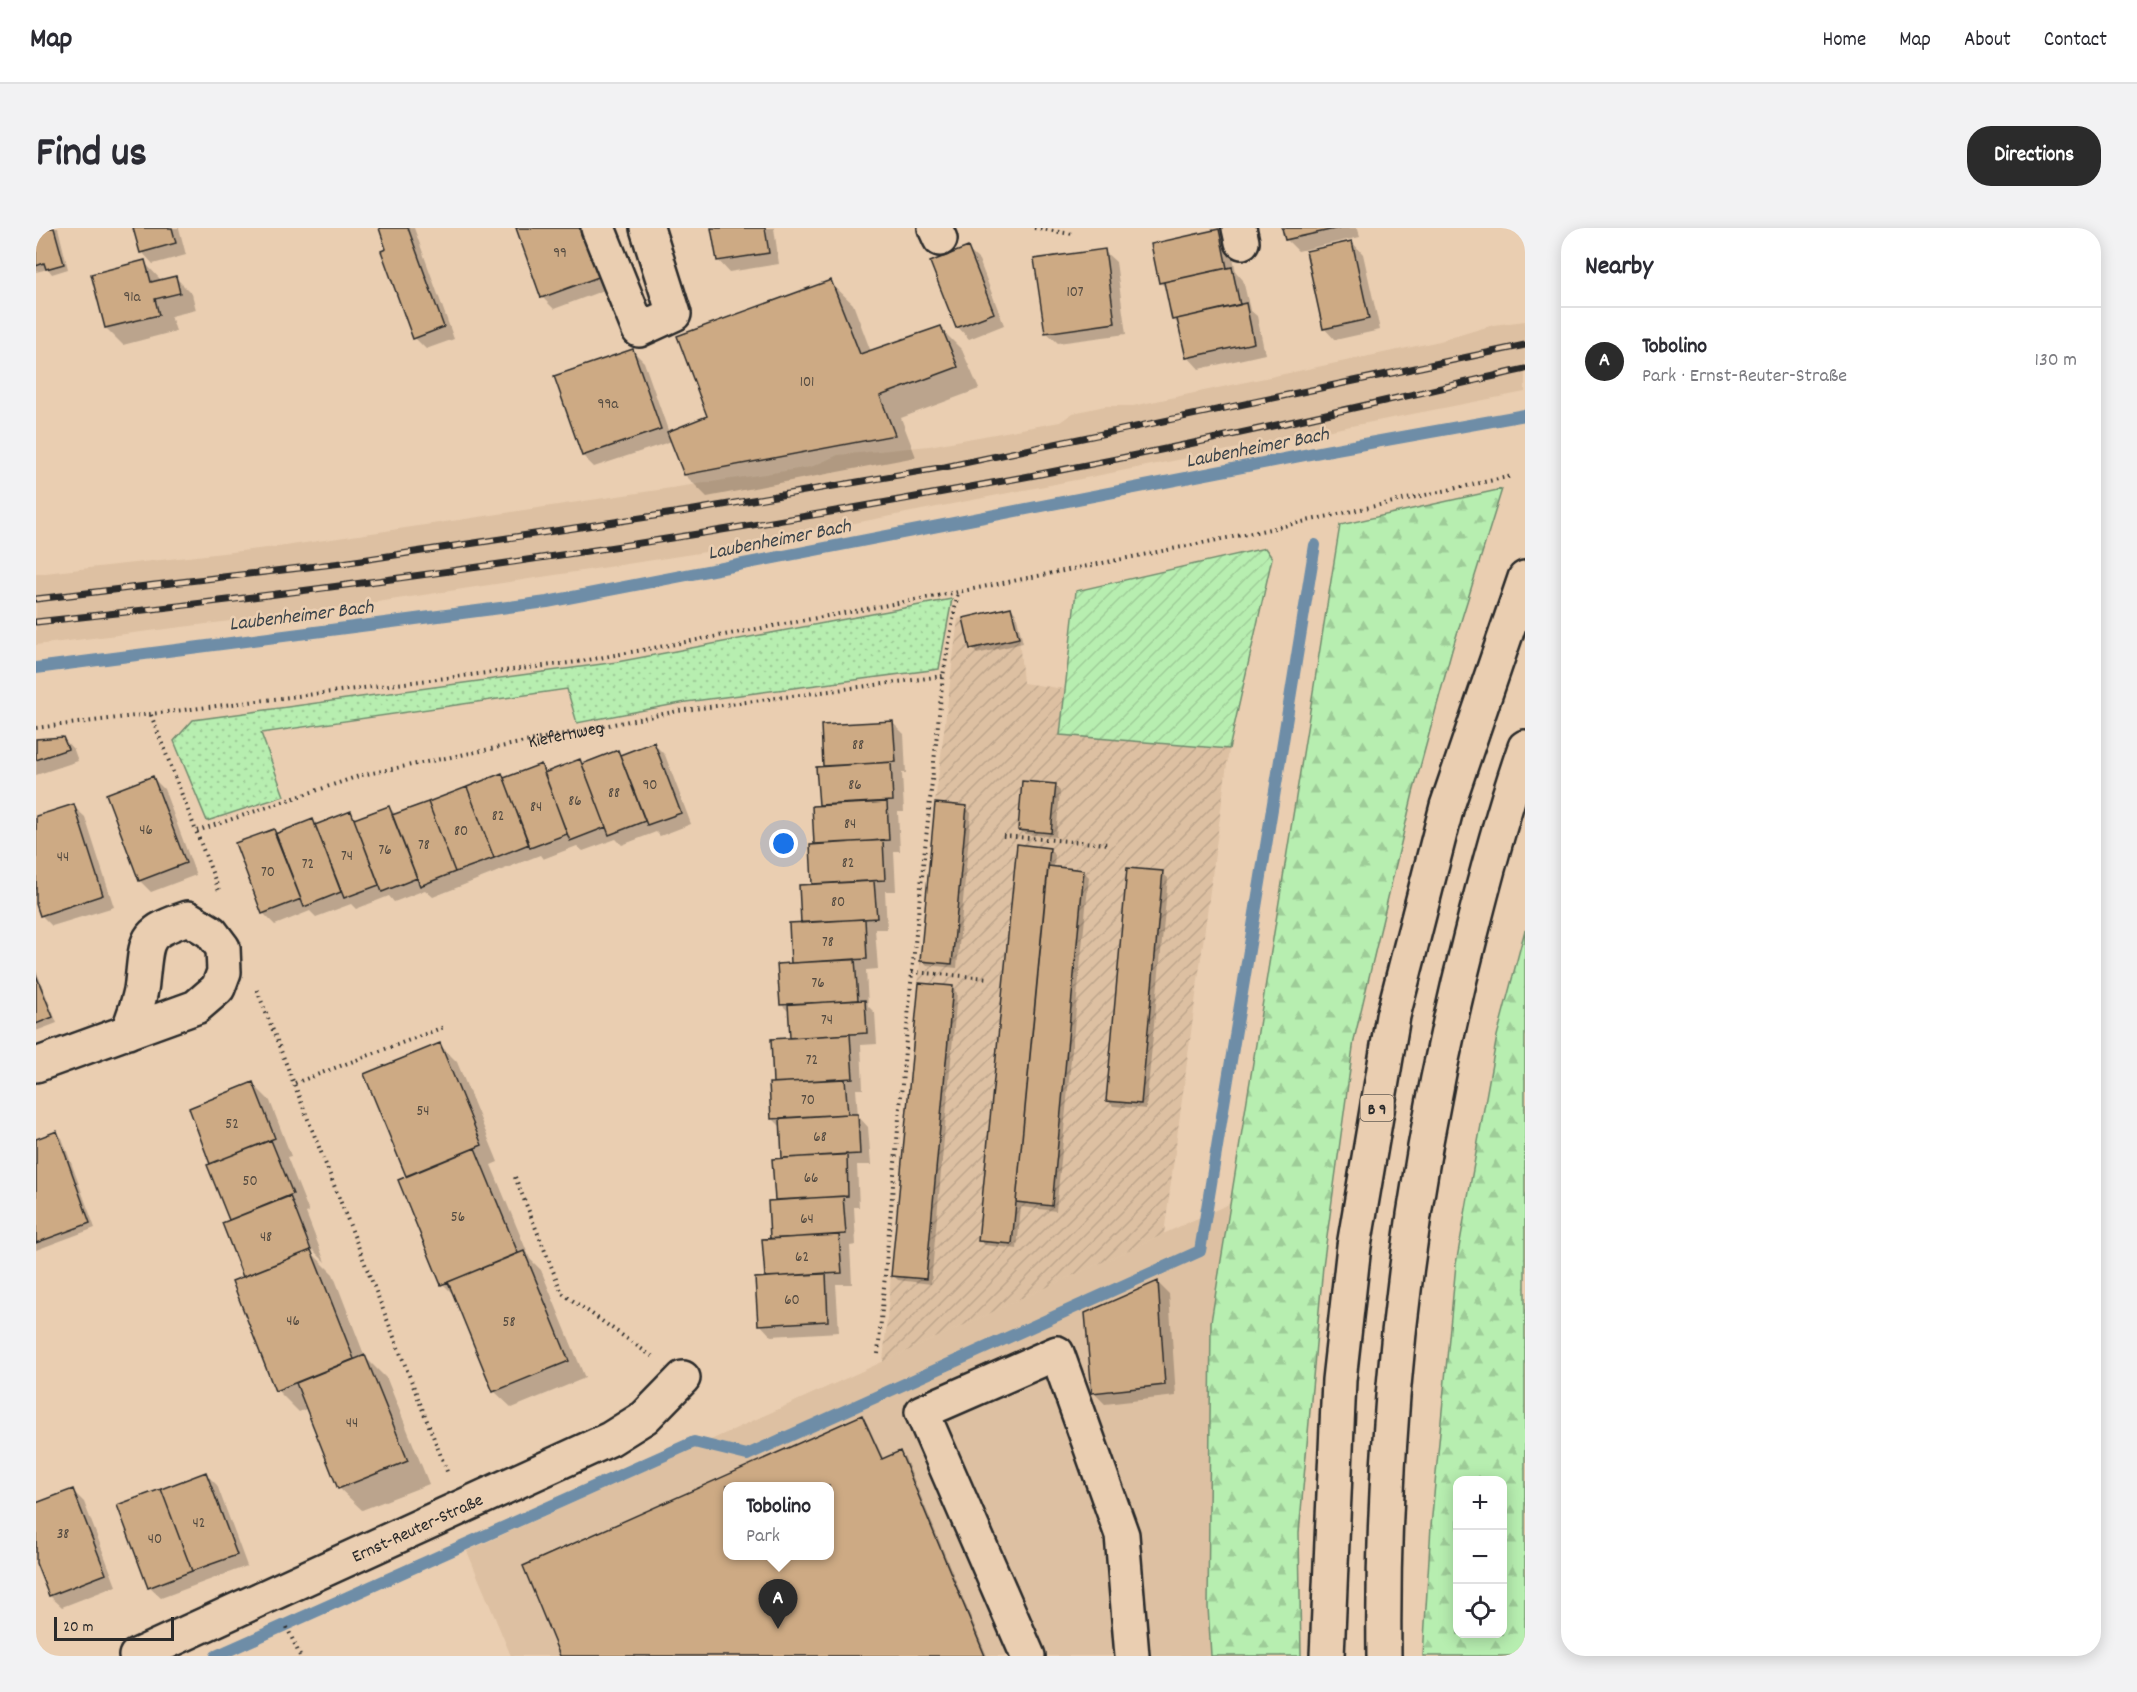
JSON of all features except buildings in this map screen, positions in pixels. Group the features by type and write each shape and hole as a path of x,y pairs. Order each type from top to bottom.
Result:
{"main road":[{"path":"598,228 639,330 674,314 647,228"},
{"name":"B 9","path":"1327,1656 1339,1380 1354,1246 1393,1016 1446,806 1525,579"},
{"path":"1384,1656 1383,1597 1389,1439 1403,1300 1423,1147 1449,1022 1496,836 1525,747"},
{"path":"36,1065 128,1032"},
{"path":"1028,1656 922,1412 1057,1353 1122,1535 1132,1656"},
{"name":"Ernst-Reuter-Straße","path":"136,1656 610,1438 645,1417 683,1378"}],"path":[{"path":"1034,228 1072,234"},
{"path":"36,728 577,662 958,592 1247,534 1512,476"},
{"path":"878,1354 912,972 943,676 958,592"},
{"name":"Kiefernweg","path":"197,831 363,775 678,711 943,676"},
{"path":"151,715 221,897"},
{"path":"1003,836 1108,844"},
{"path":"912,972 989,978"},
{"path":"255,984 462,1507"},
{"path":"295,1083 444,1028"},
{"path":"514,1178 562,1293 683,1378"},
{"path":"296,1647 300,1656"}],"shaded area":[{"path":"1525,321 1525,392 712,551 351,606 36,645 36,574 285,546 811,467 838,455 929,446 1060,422 1073,413 1105,406 1133,406 1440,341 1493,325"},
{"path":"1011,607 1019,638 1023,683 1065,689 1060,735 1229,749 1164,1234 883,1362 935,803 958,619"},
{"path":"1229,1204 1211,1322 1208,1607 1211,1656 511,1656 467,1551"}],"green space":[{"path":"1502,489 1452,650 1413,793 1354,1040 1323,1266 1299,1533 1301,1656 1211,1656 1208,1607 1211,1322 1340,525"},
{"path":"1265,548 1272,558 1229,749 1060,735 1076,591"},
{"path":"952,599 939,669 686,702 577,723 567,689 261,733 284,796 207,821 174,741 193,720 617,662"},
{"path":"1525,930 1525,1656 1423,1656 1431,1526 1456,1264 1497,1036"}],"waterway":[{"name":"Laubenheimer Bach","path":"36,668 547,602 1325,451 1525,415"},
{"path":"216,1656 694,1442 747,1455 1200,1251 1315,545"}],"railway":[{"path":"36,599 342,563 694,510 945,467 1525,345"},
{"path":"36,622 287,593 537,559 911,498 1158,451 1525,369"}],"place":[{"name":"Tobolino","path":"778,1629"}]}
